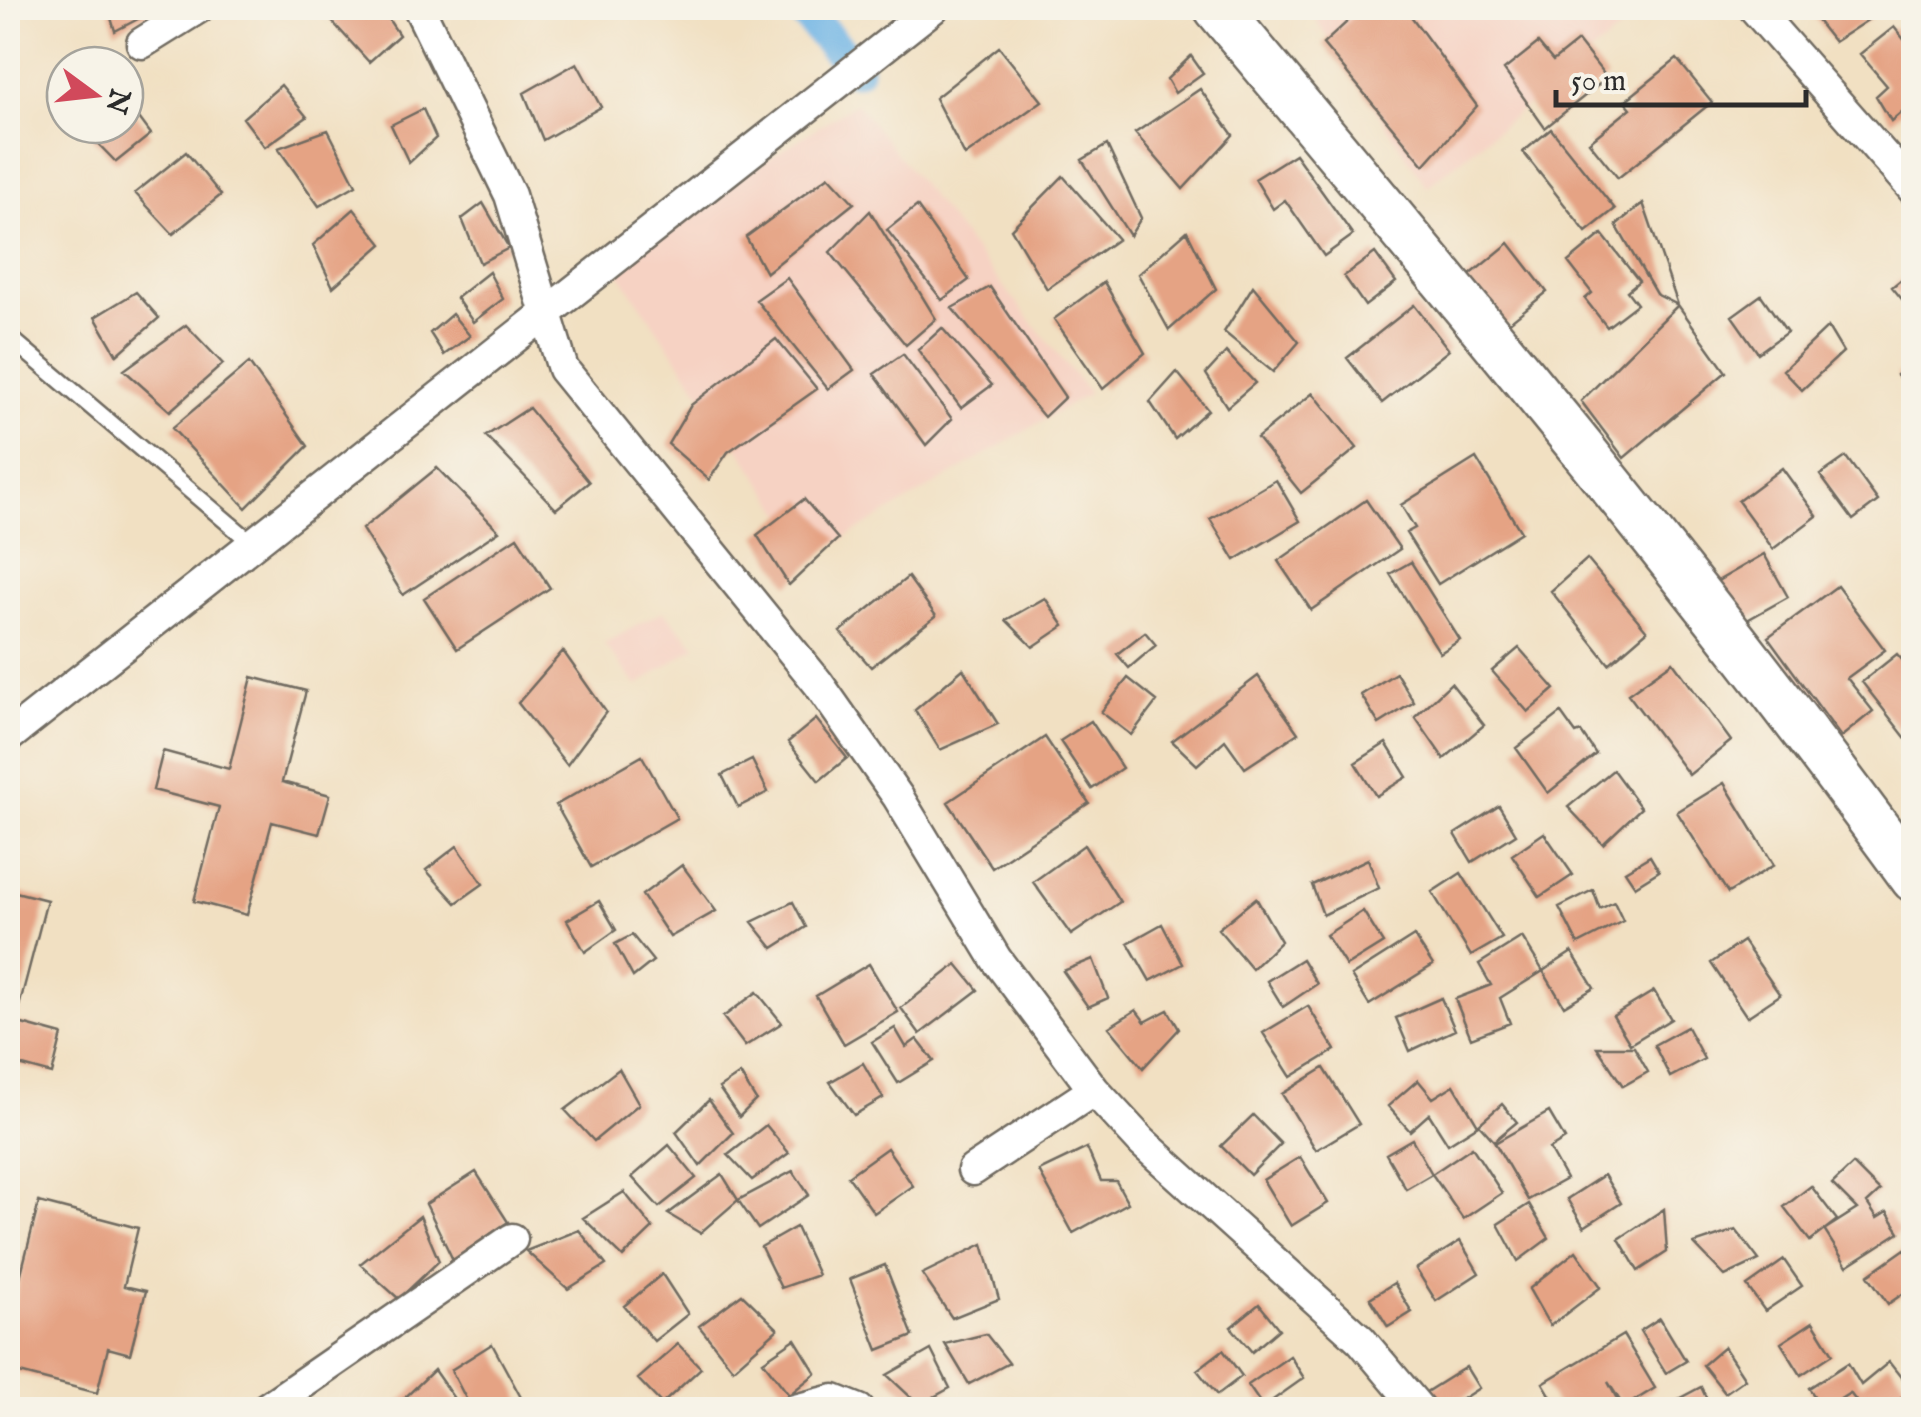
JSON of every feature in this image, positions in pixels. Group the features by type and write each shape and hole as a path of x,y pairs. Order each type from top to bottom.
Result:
{"main road":[{"path":"1217,8 1506,354 1820,750 1914,879"}],"street":[{"path":"142,43 198,8"},
{"path":"419,8 510,195 563,369 818,683 898,797 996,959 1094,1090 1142,1142 1360,1340 1420,1410"},
{"path":"8,737 933,8"},
{"path":"1754,8 1914,190"},
{"path":"973,1170 1094,1090"},
{"path":"264,1410 512,1239"},
{"path":"794,1410 834,1400 859,1410"}],"lane":[{"path":"8,336 252,543"}],"shaded area":[{"path":"1320,8 1647,8 1427,187 1312,14"},
{"path":"856,103 1089,393 813,557 610,260"},
{"path":"663,611 696,646 637,686 604,644"}],"building":[{"path":"108,8 159,8 115,31"},
{"path":"348,8 381,8 399,35 369,62 330,19"},
{"path":"1362,8 1405,8 1477,106 1424,165 1323,44"},
{"path":"1807,8 1886,8 1834,42"},
{"path":"1894,27 1914,52 1914,110 1910,105 1891,121 1876,96 1887,86 1860,54"},
{"path":"1578,41 1607,78 1545,128 1504,70 1538,43 1553,61"},
{"path":"999,47 1042,101 965,156 935,98"},
{"path":"1191,56 1203,73 1175,93 1167,79"},
{"path":"1677,59 1712,102 1618,178 1589,142 1631,108 1625,101"},
{"path":"577,63 601,107 543,140 524,93"},
{"path":"281,85 307,117 265,147 243,118"},
{"path":"1200,89 1233,135 1183,189 1135,133"},
{"path":"423,109 436,138 409,163 391,125"},
{"path":"1551,129 1615,209 1586,232 1523,152"},
{"path":"328,130 356,185 319,206 278,148"},
{"path":"99,145 137,145 116,162"},
{"path":"1107,145 1141,218 1130,236 1082,160"},
{"path":"186,152 221,195 173,234 135,193"},
{"path":"1295,154 1353,235 1324,256 1285,200 1273,209 1255,179"},
{"path":"829,176 854,203 766,273 746,237"},
{"path":"1063,176 1118,239 1047,289 1011,229"},
{"path":"483,203 509,248 480,263 462,219"},
{"path":"1643,203 1678,305 1656,294 1616,225"},
{"path":"917,206 969,280 942,300 887,230"},
{"path":"354,209 382,244 333,287 313,245"},
{"path":"870,211 936,319 906,345 830,252"},
{"path":"1187,231 1216,289 1169,330 1138,274"},
{"path":"1602,234 1639,281 1627,291 1637,304 1607,327 1585,299 1592,293 1568,262"},
{"path":"1509,243 1547,292 1502,328 1464,280"},
{"path":"1375,253 1396,282 1365,306 1344,276"},
{"path":"1914,269 1914,314 1892,287"},
{"path":"489,272 503,299 473,322 456,298"},
{"path":"787,278 854,370 828,389 756,300"},
{"path":"1104,282 1145,353 1103,389 1054,319"},
{"path":"1253,286 1299,342 1273,372 1224,332"},
{"path":"990,287 1065,397 1044,417 952,308"},
{"path":"136,292 159,318 117,355 95,317"},
{"path":"1761,295 1787,332 1758,353 1732,316"},
{"path":"1414,305 1449,350 1382,403 1347,358"},
{"path":"1678,305 1726,372 1624,458 1581,401"},
{"path":"452,314 470,336 444,355 430,333"},
{"path":"186,325 223,364 170,411 124,370"},
{"path":"1828,327 1843,352 1802,390 1783,370"},
{"path":"942,328 992,385 961,408 918,350"},
{"path":"776,339 817,389 728,452 709,480 668,444 691,405"},
{"path":"1226,352 1255,383 1227,407 1206,374"},
{"path":"903,354 952,419 926,445 874,374"},
{"path":"1914,362 1914,397 1897,375"},
{"path":"249,363 308,446 246,508 172,428"},
{"path":"1177,372 1208,410 1175,439 1150,402"},
{"path":"1313,393 1357,448 1301,493 1257,438"},
{"path":"529,408 589,482 556,509 486,436"},
{"path":"1846,457 1878,501 1853,520 1820,475"},
{"path":"1476,458 1521,532 1438,584 1406,533 1415,528 1401,505"},
{"path":"437,468 499,531 403,595 362,529"},
{"path":"1782,468 1817,516 1773,549 1738,501"},
{"path":"1276,480 1300,521 1235,560 1210,519"},
{"path":"804,499 838,539 789,585 757,535"},
{"path":"1366,500 1400,549 1311,610 1278,561"},
{"path":"517,537 550,588 457,649 424,598"},
{"path":"1764,554 1788,597 1740,624 1716,582"},
{"path":"1587,559 1647,631 1609,664 1551,591"},
{"path":"1411,562 1460,640 1440,653 1390,574"},
{"path":"908,577 936,616 871,667 840,632"},
{"path":"1837,586 1885,650 1847,678 1873,711 1841,737 1768,637"},
{"path":"1045,598 1064,626 1033,647 1006,620"},
{"path":"1145,632 1156,645 1129,668 1117,654"},
{"path":"1519,648 1555,689 1528,712 1492,671"},
{"path":"563,651 606,712 567,765 518,703"},
{"path":"1897,654 1914,674 1914,736 1908,741 1862,682"},
{"path":"1673,662 1731,741 1689,775 1628,694"},
{"path":"963,669 998,724 940,750 915,710"},
{"path":"1396,673 1414,702 1379,724 1361,695"},
{"path":"1258,676 1298,733 1245,768 1225,740 1197,765 1172,741"},
{"path":"252,677 306,691 282,782 330,795 319,834 272,822 247,915 194,901 219,807 153,790 163,751 229,769"},
{"path":"1128,678 1157,701 1131,735 1101,712"},
{"path":"1451,683 1484,725 1444,759 1415,717"},
{"path":"1561,713 1596,754 1548,793 1516,748"},
{"path":"816,719 847,758 819,781 788,742"},
{"path":"1091,721 1122,768 1092,789 1060,741"},
{"path":"1045,737 1089,803 992,868 948,802"},
{"path":"1386,743 1407,777 1376,796 1355,763"},
{"path":"642,756 677,818 591,867 556,805"},
{"path":"752,760 768,792 738,807 722,775"},
{"path":"1613,770 1641,808 1603,844 1568,807"},
{"path":"1724,783 1774,865 1728,893 1677,812"},
{"path":"1499,806 1516,834 1472,862 1455,834"},
{"path":"1544,833 1573,875 1540,897 1512,855"},
{"path":"1084,845 1120,902 1071,935 1033,882"},
{"path":"457,846 483,884 456,903 426,870"},
{"path":"1650,856 1659,871 1635,886 1625,871"},
{"path":"1368,859 1379,888 1323,915 1312,885"},
{"path":"682,865 716,911 670,937 642,895"},
{"path":"1461,873 1502,938 1471,956 1432,892"},
{"path":"8,890 47,900 15,1022 62,1035 52,1074 8,1062"},
{"path":"1593,890 1600,909 1614,902 1623,921 1578,944 1559,907"},
{"path":"1256,898 1281,941 1252,969 1218,929"},
{"path":"599,901 616,930 585,952 567,920"},
{"path":"793,902 806,927 773,948 752,922"},
{"path":"1363,911 1383,943 1346,966 1326,935"},
{"path":"1162,924 1183,964 1150,981 1128,943"},
{"path":"632,935 653,961 633,977 615,944"},
{"path":"1414,936 1433,965 1369,1005 1351,976"},
{"path":"1522,937 1543,971 1500,998 1510,1023 1471,1038 1455,999 1491,985 1479,964"},
{"path":"1743,941 1780,995 1747,1017 1711,963"},
{"path":"1572,952 1594,988 1564,1006 1543,971"},
{"path":"1093,959 1108,998 1088,1007 1063,971"},
{"path":"1302,959 1317,984 1283,1007 1267,981"},
{"path":"869,964 898,1012 844,1044 816,996"},
{"path":"957,964 978,990 920,1034 901,1008"},
{"path":"1654,991 1671,1019 1630,1044 1613,1016"},
{"path":"757,992 782,1023 745,1046 723,1017"},
{"path":"1441,998 1455,1030 1410,1051 1396,1018"},
{"path":"1308,1006 1335,1050 1291,1077 1263,1033"},
{"path":"1136,1010 1145,1022 1168,1010 1179,1029 1143,1068 1109,1027"},
{"path":"1687,1027 1704,1059 1670,1077 1654,1045"},
{"path":"895,1028 906,1047 917,1039 934,1061 898,1083 872,1042"},
{"path":"1597,1047 1634,1047 1648,1072 1623,1086"},
{"path":"863,1063 883,1098 854,1115 830,1082"},
{"path":"1324,1068 1359,1124 1316,1150 1282,1094"},
{"path":"619,1069 639,1104 594,1141 565,1110"},
{"path":"740,1074 756,1100 739,1117 719,1088"},
{"path":"1418,1080 1433,1098 1454,1085 1478,1125 1448,1144 1429,1114 1410,1131 1388,1106"},
{"path":"709,1100 733,1133 700,1166 676,1132"},
{"path":"1502,1104 1517,1122 1494,1141 1479,1124"},
{"path":"1549,1112 1565,1139 1549,1149 1566,1179 1528,1200 1495,1143"},
{"path":"1253,1115 1281,1144 1250,1175 1221,1146"},
{"path":"766,1125 789,1153 752,1180 728,1155"},
{"path":"1412,1139 1432,1174 1406,1189 1386,1154"},
{"path":"669,1145 696,1178 659,1207 632,1177"},
{"path":"1472,1147 1502,1193 1463,1219 1432,1174"},
{"path":"887,1148 913,1186 874,1213 848,1176"},
{"path":"1087,1148 1101,1181 1116,1181 1128,1203 1073,1233 1039,1171"},
{"path":"1300,1157 1328,1203 1291,1226 1263,1180"},
{"path":"1853,1164 1880,1191 1867,1203 1877,1218 1887,1212 1900,1232 1847,1266 1824,1230 1857,1209 1832,1184"},
{"path":"793,1171 809,1195 758,1229 738,1200"},
{"path":"476,1172 508,1222 453,1260 426,1204"},
{"path":"722,1174 738,1200 700,1233 668,1214"},
{"path":"1604,1175 1621,1203 1584,1227 1567,1199"},
{"path":"1811,1186 1837,1220 1810,1241 1784,1207"},
{"path":"624,1192 653,1228 623,1257 583,1218"},
{"path":"39,1202 138,1228 124,1286 146,1291 130,1354 108,1348 97,1393 8,1370 8,1325"},
{"path":"1529,1204 1549,1238 1518,1261 1498,1224"},
{"path":"1664,1209 1667,1252 1638,1271 1619,1239"},
{"path":"420,1216 439,1261 399,1299 360,1264"},
{"path":"796,1227 818,1275 781,1288 761,1247"},
{"path":"579,1230 606,1265 568,1289 526,1251"},
{"path":"1736,1230 1759,1260 1725,1276 1694,1244"},
{"path":"1460,1241 1479,1273 1436,1301 1416,1269"},
{"path":"983,1244 999,1299 952,1318 922,1274"},
{"path":"1905,1249 1914,1262 1914,1286 1888,1304 1868,1275"},
{"path":"1576,1251 1601,1287 1550,1326 1529,1289"},
{"path":"1784,1260 1802,1286 1765,1311 1747,1286"},
{"path":"885,1265 913,1336 878,1350 850,1279"},
{"path":"662,1274 688,1314 654,1341 624,1306"},
{"path":"1394,1283 1412,1312 1388,1327 1370,1298"},
{"path":"742,1294 778,1329 733,1369 699,1326"},
{"path":"1259,1304 1279,1329 1252,1352 1231,1327"},
{"path":"1660,1318 1686,1361 1666,1373 1640,1331"},
{"path":"1813,1322 1833,1354 1801,1375 1781,1343"},
{"path":"986,1334 1009,1363 969,1384 945,1344"},
{"path":"1623,1335 1655,1388 1624,1407 1608,1382 1618,1401 1603,1410 1559,1410 1543,1383"},
{"path":"795,1339 816,1373 789,1395 763,1361"},
{"path":"492,1344 524,1403 505,1410 472,1410 451,1370"},
{"path":"678,1344 701,1368 662,1404 638,1379"},
{"path":"1724,1347 1745,1379 1725,1393 1703,1365"},
{"path":"931,1350 950,1388 919,1405 887,1375"},
{"path":"1223,1350 1242,1376 1217,1395 1197,1370"},
{"path":"1290,1356 1304,1378 1263,1407 1248,1385"},
{"path":"1889,1362 1911,1390 1887,1410 1863,1410 1850,1393 1823,1410 1809,1388 1848,1363 1861,1385"},
{"path":"1466,1367 1479,1388 1445,1410 1433,1410 1423,1394"},
{"path":"434,1370 462,1410 392,1410"},
{"path":"1701,1387 1712,1410 1670,1410 1667,1405"}],"waterway":[{"path":"801,8 855,69"}]}
